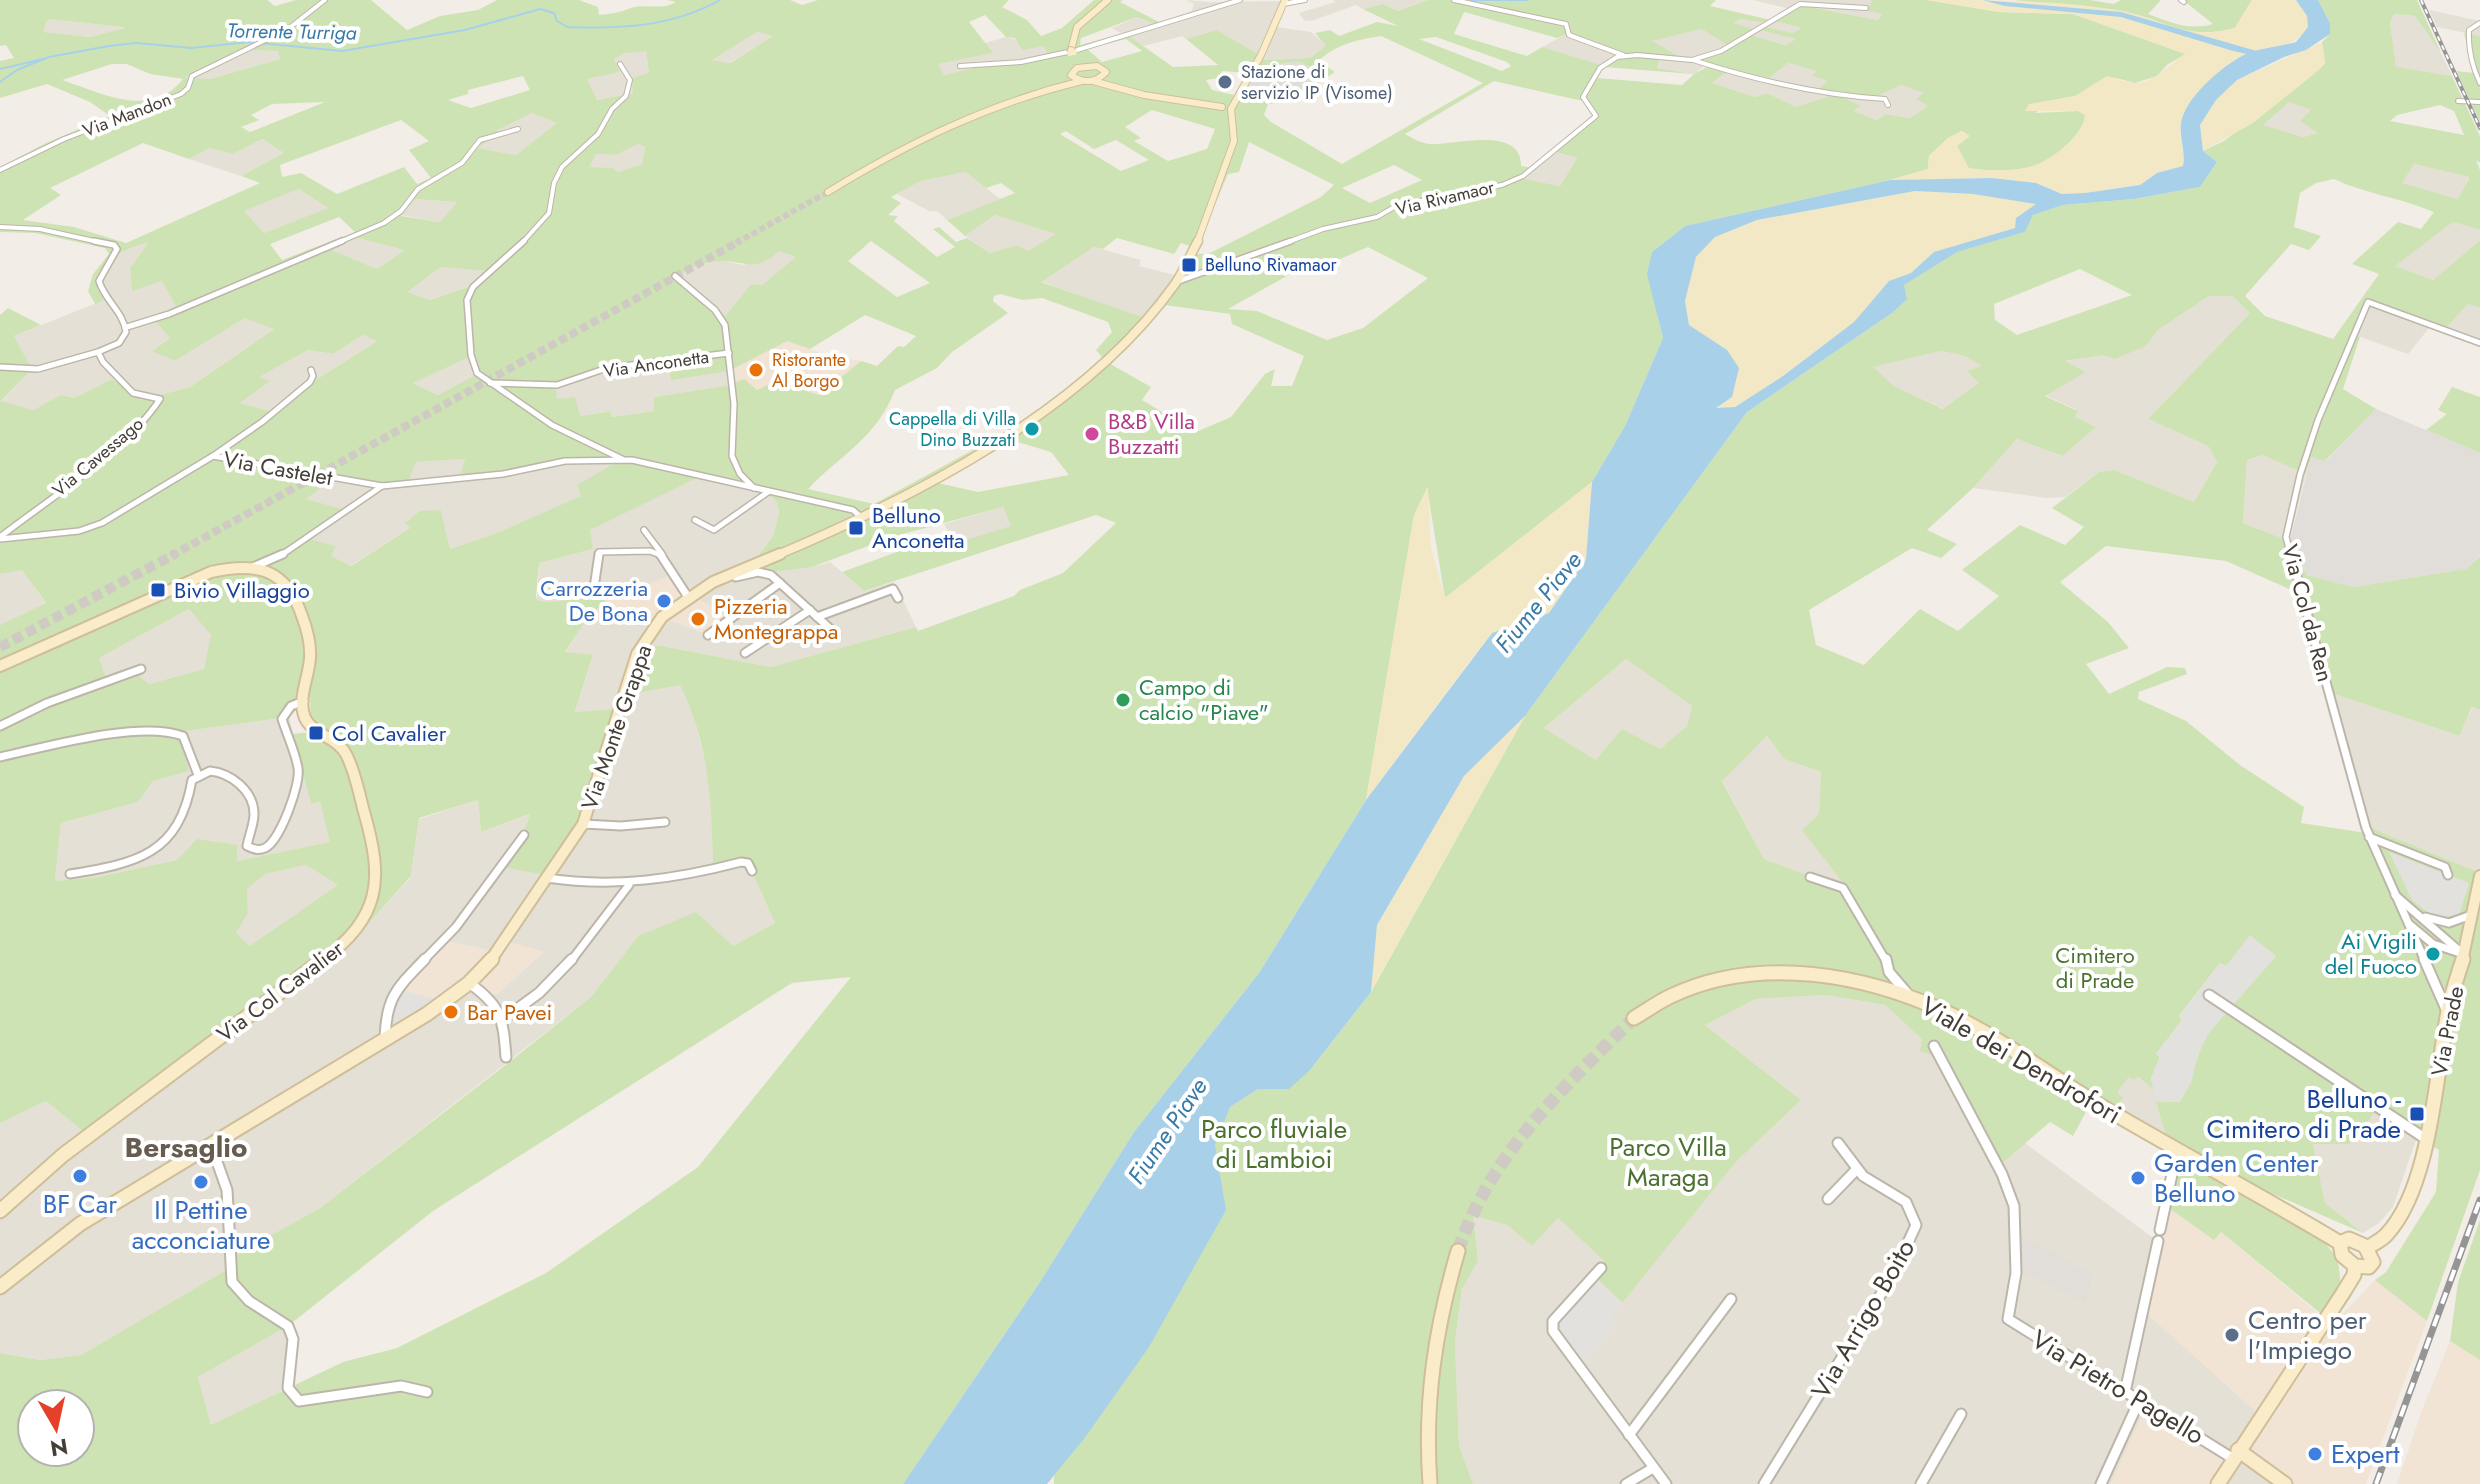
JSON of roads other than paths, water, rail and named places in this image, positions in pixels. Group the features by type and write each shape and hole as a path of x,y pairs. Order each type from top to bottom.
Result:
{"main road":[{"path":"1082,81 1072,72 1071,38 1078,25 1108,0"},
{"path":"828,192 916,141 1050,88 1082,81 1225,110 1237,101 1284,2"},
{"path":"1072,51 1092,66 1105,70 1103,77"},
{"path":"1050,88 1072,72 1092,66"},
{"path":"1093,81 1103,77"},
{"path":"1103,77 1121,89"},
{"name":"Via Monte Grappa","path":"0,1287 80,1224 427,1014 469,983 492,959 583,824 640,648 662,617 688,597 723,577 858,520 915,491 1003,437 1089,376 1139,328 1176,282 1203,231 1234,141 1231,121 1225,110"},
{"path":"0,666 211,572 253,567 284,579 300,608 310,646 304,701"},
{"name":"Via Col Cavalier","path":"0,1211 63,1155 344,944 367,915 375,892 376,873 358,792 342,747 307,722 304,701"},
{"name":"Via Prade","path":"2355,1266 2365,1269 2372,1265 2373,1257 2367,1248 2384,1239 2412,1192 2426,1139 2448,1011 2480,876"},
{"name":"Viale dei Dendrofori","path":"1634,1018 1661,999 1680,991 1704,983 1755,974 1825,975 1866,983 1911,997 1975,1028 2177,1150 2340,1243"},
{"path":"2218,1484 2354,1275 2355,1266 2342,1255 2340,1243 2355,1240 2367,1248"},
{"path":"1430,1484 1426,1434 1431,1354 1441,1306 1458,1251"},
{"path":"2235,1454 2285,1484"}],"street":[{"name":"Via Mandon","path":"0,170 64,139 181,94 188,88 192,76 288,29 325,0"},
{"path":"960,66 1021,62 1072,51 1240,0"},
{"path":"1284,2 1305,0"},
{"path":"1454,0 1566,24 1569,35 1623,55 1693,60 1730,72 1836,96 1885,99 1888,105"},
{"path":"308,1 319,4"},
{"path":"1693,60 1730,47 1802,3 1829,7 1842,3 1866,8"},
{"path":"2480,23 2469,30 2468,35 2470,55 2480,83"},
{"name":"Via Rivamaor","path":"1176,282 1323,229 1377,217 1396,206 1502,185 1523,176 1596,116 1584,95 1602,65 1623,55"},
{"path":"620,64 630,80 629,91 612,109 594,140 562,167 554,183 547,217 470,290 467,300 472,363 477,373 552,425 624,460 840,509 858,520"},
{"path":"2458,101 2480,102"},
{"path":"127,327 169,314 384,223 401,211 418,189 462,163 480,140 518,129"},
{"path":"0,227 40,229 114,245 116,256 99,281 106,297 119,308 127,327 123,339 98,352 40,369 0,367"},
{"name":"Via Anconetta","path":"675,276 723,320 729,336 734,404 732,456 740,474 756,489"},
{"name":"Via Col da Ren","path":"2448,1011 2369,837 2286,537 2300,475 2318,420 2368,302 2480,343"},
{"name":"Via Cavessago","path":"0,538 159,405 160,399 156,396 133,393 103,362 98,352"},
{"name":"Via Anconetta","path":"490,383 557,385 587,377 604,368 729,353"},
{"name":"Via Castelet","path":"213,456 288,401 312,379 311,370"},
{"path":"0,538 79,531 102,523 213,456"},
{"name":"Via Castelet","path":"213,456 382,486 495,475 558,462 624,460"},
{"name":"Via Castelet","path":"253,567 275,559 382,486"},
{"path":"695,520 714,530 768,492"},
{"path":"644,530 688,597"},
{"path":"594,588 599,552 650,551 662,554"},
{"name":"Via Monte Grappa","path":"723,577 763,573 780,583 836,634"},
{"path":"708,635 780,583"},
{"path":"817,617 893,589 898,598"},
{"path":"745,653 810,610"},
{"path":"0,726 47,703 141,669"},
{"path":"70,874 130,863 155,849 182,818 190,783 198,775 214,771 240,784 254,810 247,846 257,850 267,847 277,836 300,775 282,719 291,706 304,701"},
{"path":"0,757 136,732 171,730 183,736 198,775"},
{"path":"583,824 621,826 665,822"},
{"path":"385,1039 385,1015 395,990 456,927 524,835"},
{"path":"2369,837 2445,867 2448,875"},
{"path":"547,878 574,883 629,885 658,882 741,862 748,863 752,871"},
{"path":"1810,877 1843,888 1885,954 1889,972 1911,997"},
{"path":"502,1020 529,1003 562,970 629,885"},
{"name":"Via Col da Ren","path":"2395,895 2463,954"},
{"name":"Via Col da Ren","path":"2418,914 2450,923 2465,920 2471,915"},
{"path":"2414,934 2432,925"},
{"path":"2414,934 2445,950 2463,954"},
{"path":"469,983 494,1000 502,1020 506,1057"},
{"path":"2209,995 2426,1139"},
{"name":"Via Pietro Pagello","path":"1934,1046 2002,1174 2014,1206 2016,1273 2008,1319 2139,1401 2235,1454"},
{"name":"Via Arrigo Boito","path":"1764,1484 1894,1273 1916,1225 1906,1202 1867,1180 1838,1143"},
{"path":"211,1145 227,1190 232,1282 249,1301 288,1326 293,1339 288,1388 299,1401 401,1386 427,1392"},
{"path":"2125,1392 2177,1150"},
{"path":"1828,1199 1857,1169"},
{"path":"1601,1268 1553,1321 1552,1328 1666,1484"},
{"path":"1629,1435 1731,1299"},
{"path":"2101,1484 2139,1401"},
{"path":"1921,1484 1961,1414"},
{"path":"1626,1484 1653,1468"}],"water":[{"name":"Fiume Piave","path":"2296,0 2318,0 2330,23 2330,34 2306,50 2237,80 2216,100 2200,125 2203,151 2217,162 2200,187 2134,199 2063,205 2033,215 2025,232 1957,252 1904,285 1907,299 1892,313 1747,412 1525,716 1464,776 1377,925 1371,992 1310,1070 1289,1089 1258,1089 1230,1107 1215,1145 1226,1210 1149,1347 1084,1439 1047,1484 903,1484 1040,1282 1134,1132 1259,973 1366,800 1492,633 1549,613 1586,559 1592,482 1625,426 1663,338 1647,274 1652,252 1685,226 1890,180 1992,178 2036,183 2062,194 2140,185 2157,173 2183,166 2181,123 2189,104 2205,84 2242,56 2296,42 2308,27 2307,16","holes":["1915,191 1973,194 2036,204 2016,218 2015,228 1934,252 1911,273 1889,281 1854,322 1783,376 1735,407 1716,408 1732,397 1739,368 1727,350 1689,325 1685,301 1696,257 1715,237 1757,220"]}],"waterway":[{"name":"Torrente Turriga","path":"0,82 17,70 49,57 109,46 136,43 191,48 250,42 342,51 465,30 540,9 554,13 557,21 567,27 607,27 665,21 720,0"},
{"name":"Torrente Turriga","path":"1472,0 1528,0"},
{"path":"1986,0 2121,15 2270,56"},
{"name":"Torrente Turriga","path":"0,69 43,59"}],"tunnel":[{"path":"736,243 828,192"},
{"path":"171,556 740,241"},
{"path":"0,647 175,554"},
{"path":"1458,1251 1472,1216 1509,1153 1531,1124 1634,1018"}],"railway":[{"path":"2421,0 2480,128"},
{"path":"2376,1484 2480,1200"}],"place":[{"name":"Stazione di servizio IP (Visome)","path":"1225,82"},
{"name":"Belluno Rivamaor","path":"1189,265"},
{"name":"Ristorante Al Borgo","path":"756,370"},
{"name":"Cappella di Villa Dino Buzzati","path":"1032,429"},
{"name":"B&B Villa Buzzatti","path":"1092,434"},
{"name":"Belluno Anconetta","path":"856,528"},
{"name":"Bivio Villaggio","path":"158,590"},
{"name":"Carrozzeria De Bona","path":"664,601"},
{"name":"Pizzeria Montegrappa","path":"698,619"},
{"name":"Campo di calcio \"Piave\"","path":"1123,700"},
{"name":"Col Cavalier","path":"316,733"},
{"name":"Ai Vigili del Fuoco","path":"2433,954"},
{"name":"Bar Pavei","path":"451,1012"},
{"name":"Belluno - Cimitero di Prade","path":"2417,1114"},
{"name":"BF Car","path":"80,1176"},
{"name":"Garden Center Belluno","path":"2138,1178"},
{"name":"Il Pettine acconciature","path":"201,1182"},
{"name":"Centro per l'Impiego","path":"2232,1335"},
{"name":"Expert","path":"2315,1454"}],"district":[{"name":"Bersaglio","path":"186,1147"}],"park label":[{"name":"Cimitero di Prade","path":"2095,968"},
{"name":"Parco fluviale di Lambioi","path":"1274,1144"},
{"name":"Parco Villa Maraga","path":"1668,1162"}]}
